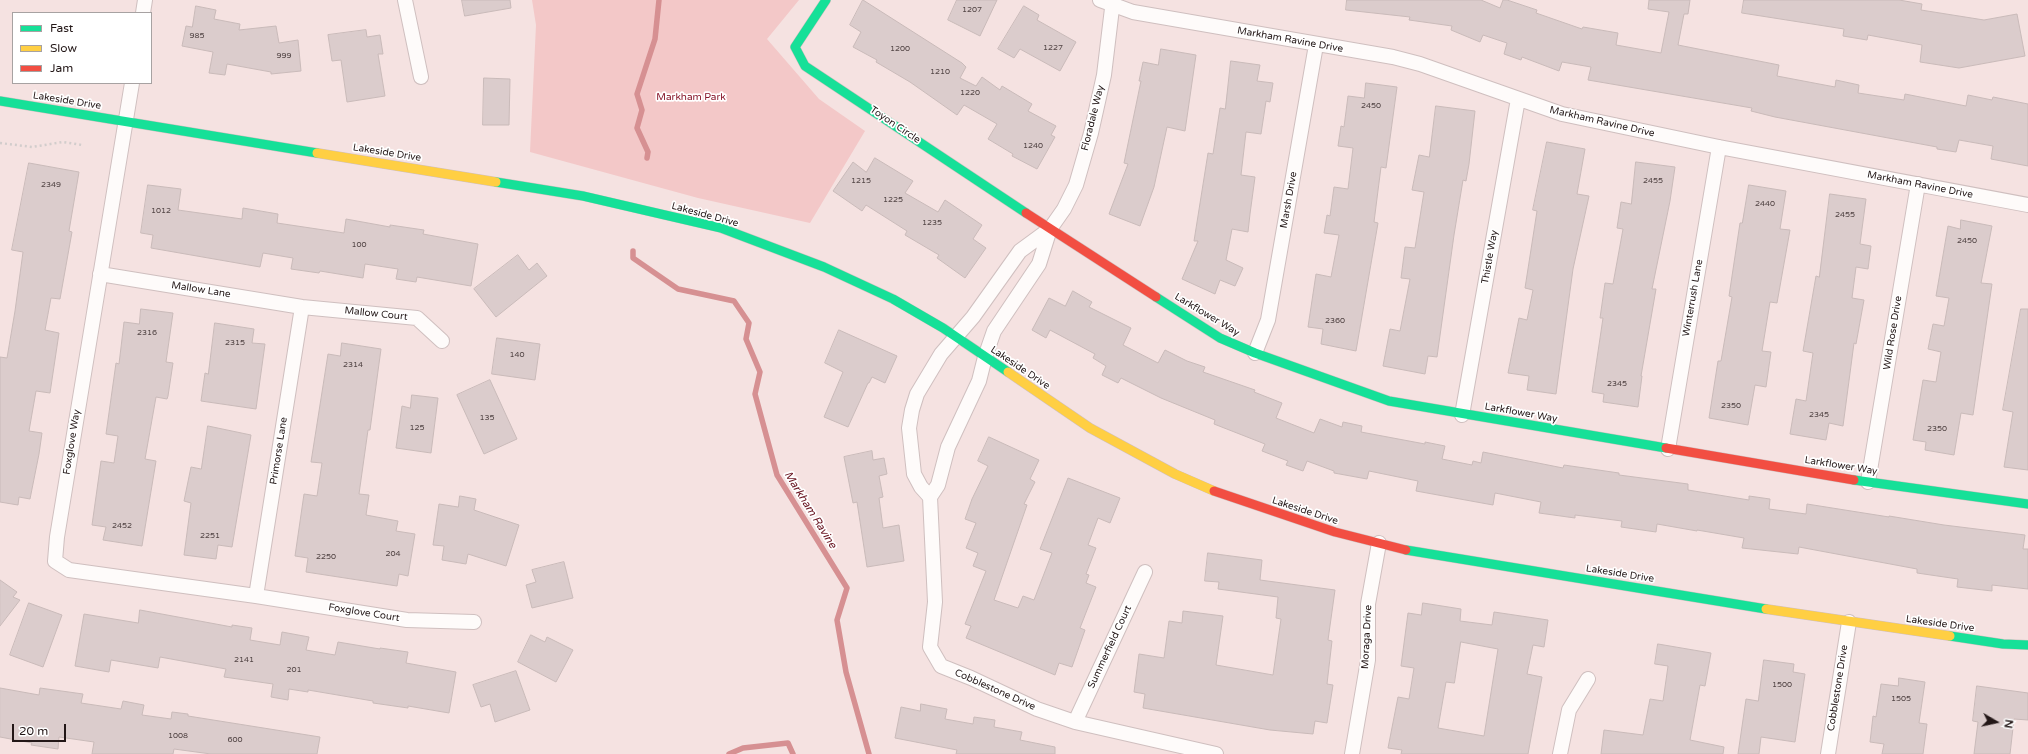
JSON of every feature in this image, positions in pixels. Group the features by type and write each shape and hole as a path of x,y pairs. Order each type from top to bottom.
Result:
{"street":[{"path":"143,12 145,0"},
{"path":"405,0 421,77"},
{"name":"Toyon Circle","path":"826,0 794,47 806,66 1050,229"},
{"name":"Floradale Way","path":"984,357 994,331 1039,264 1050,229 1064,209 1076,184 1091,133 1104,75 1108,2"},
{"name":"Markham Ravine Drive","path":"1108,2 1133,12 1316,45 1393,57 1420,64 1562,114 1719,147 2028,205"},
{"name":"Marsh Drive","path":"1254,353 1268,320 1316,45"},
{"name":"Foxglove Way","path":"132,84 58,529 55,561 69,570 256,596"},
{"name":"Thistle Way","path":"1462,415 1518,99"},
{"name":"Lakeside Drive","path":"0,101 583,196 721,228 824,266 868,286 939,326 1090,428 1123,448 1175,474 1221,494 1286,517 1378,543 1412,551 1849,622 1985,642 2028,645"},
{"name":"Winterrush Lane","path":"1668,450 1719,147"},
{"name":"Wild Rose Drive","path":"1868,482 1918,184"},
{"name":"Floradale Way","path":"956,338 1020,251 1050,229"},
{"name":"Larkflower Way","path":"1050,229 1220,338 1254,353 1390,401 1462,415 1668,450 1868,482 2028,504"},
{"name":"Mallow Lane","path":"100,274 302,307"},
{"name":"Mallow Court","path":"302,307 417,318 442,341"},
{"name":"Primorse Lane","path":"256,596 302,307"},
{"path":"956,338 941,354 917,394 912,410 909,428 914,474 921,487 930,497 938,485 951,440 980,381 984,357"},
{"name":"Cobblestone Drive","path":"930,497 935,602 930,647 941,666 971,678 1037,709 1075,722 1216,754"},
{"name":"Moraga Drive","path":"1352,754 1368,660 1368,604 1378,543"},
{"name":"Summerfield Court","path":"1075,722 1145,572"},
{"name":"Foxglove Court","path":"256,596 407,620 474,622"},
{"name":"Cobblestone Drive","path":"1828,754 1849,622"},
{"path":"1560,754 1569,710 1588,679"}],"path":[{"path":"0,143 32,148 63,142 82,145"}],"green space":[{"name":"Markham Park","path":"532,0 799,0 767,39 819,99 865,131 810,223 698,198 530,152 536,25"}],"building":[{"path":"462,0 510,0 511,8 465,16"},
{"path":"863,0 962,63 966,67 960,78 976,86 982,77 1000,90 1002,86 1032,104 1028,111 1056,126 1051,135 1055,137 1037,169 1012,156 1013,154 988,139 997,124 964,105 957,115 910,82 876,62 877,60 853,47 861,32 850,25"},
{"path":"957,0 997,0 980,36 948,20"},
{"path":"1347,0 1481,0 1500,8 1503,0 1507,0 1537,10 1536,13 1582,29 1583,27 1618,33 1616,45 1661,53 1669,12 1648,9 1649,0 1690,0 1688,14 1684,14 1678,45 1779,65 1777,76 1835,87 1836,80 1859,85 1858,93 1904,100 1905,94 1966,106 1968,95 1992,100 1993,97 2028,104 2028,166 1991,159 1993,146 1959,140 1956,152 1937,149 1937,147 1775,117 1751,111 1752,108 1588,80 1591,67 1562,62 1559,71 1522,57 1521,60 1504,54 1507,43 1483,35 1480,42 1451,30 1452,26 1409,20 1410,17 1346,10"},
{"path":"1744,0 1899,0 1922,4 1921,10 1984,20 2017,14 2025,56 1959,68 1920,62 1922,45 1868,35 1867,40 1843,36 1844,29 1742,13"},
{"path":"196,6 216,10 214,19 240,24 239,30 276,26 279,43 298,40 301,71 271,74 271,72 227,64 225,75 209,73 213,52 182,46 186,26 192,27"},
{"path":"1024,6 1039,15 1037,20 1076,42 1060,71 1020,49 1014,58 998,49"},
{"path":"366,30 367,37 380,35 383,54 378,54 385,96 347,102 341,60 332,61 328,35"},
{"path":"1161,49 1196,55 1185,131 1167,127 1154,187 1140,226 1109,214 1128,164 1124,163 1141,81 1139,81 1143,62 1158,65"},
{"path":"1231,61 1260,65 1257,81 1273,83 1270,102 1266,101 1261,134 1246,132 1241,175 1255,177 1248,232 1232,229 1226,260 1243,268 1235,286 1220,280 1215,294 1182,279 1198,241 1194,241 1208,153 1213,154 1220,108 1225,109"},
{"path":"484,78 510,79 509,125 483,125"},
{"path":"1366,83 1397,87 1386,168 1381,167 1374,222 1378,223 1356,351 1321,344 1323,329 1308,327 1316,274 1331,277 1339,235 1324,233 1327,215 1330,216 1334,187 1348,189 1353,148 1338,146 1341,126 1344,127 1348,96 1364,98"},
{"path":"1436,106 1475,111 1469,164 1466,181 1463,180 1437,357 1428,356 1425,374 1383,366 1390,329 1400,331 1410,279 1401,278 1405,247 1415,248 1424,192 1412,190 1419,155 1429,157"},
{"path":"1547,142 1585,149 1577,194 1589,196 1573,269 1556,394 1527,390 1529,376 1508,373 1519,318 1527,320 1533,290 1525,288 1537,211 1533,210"},
{"path":"875,158 913,181 905,193 938,212 945,200 982,225 973,239 986,248 965,278 937,258 939,255 905,235 907,231 866,205 862,211 833,191 853,162 866,172"},
{"path":"1636,162 1675,167 1670,201 1652,289 1656,289 1641,376 1638,407 1603,402 1604,394 1592,392 1603,318 1600,318 1605,283 1613,284 1623,229 1617,228 1621,202 1631,204"},
{"path":"29,163 79,172 69,231 72,232 60,299 51,298 45,330 59,333 50,393 36,391 29,431 42,433 39,454 30,499 19,497 18,505 0,502 0,357 7,358 15,311 23,252 12,250"},
{"path":"148,185 181,189 178,210 242,219 243,208 278,214 277,223 344,233 346,219 390,227 390,225 424,230 423,234 478,244 471,286 417,277 416,282 396,279 398,269 365,264 363,278 320,271 319,273 291,269 293,258 263,253 260,267 151,248 153,235 141,233"},
{"path":"1749,185 1786,191 1780,229 1790,230 1777,303 1770,302 1762,351 1771,352 1766,387 1755,385 1748,425 1709,418 1718,361 1721,361 1732,297 1729,296 1740,223 1742,223"},
{"path":"1830,194 1866,199 1860,244 1871,246 1868,269 1856,267 1852,298 1864,300 1856,344 1854,343 1843,426 1829,423 1826,440 1790,434 1796,399 1806,401 1813,353 1803,351 1816,276 1819,277"},
{"path":"1961,220 1992,226 1981,283 1992,284 1973,415 1961,413 1954,455 1925,450 1926,442 1913,440 1923,380 1936,382 1941,352 1928,349 1933,324 1944,326 1949,298 1936,296 1948,226 1960,229"},
{"path":"518,255 529,270 537,263 547,276 496,317 474,289"},
{"path":"1073,291 1092,302 1089,307 1131,328 1123,345 1158,363 1165,350 1187,361 1205,367 1203,372 1255,390 1254,392 1282,403 1276,418 1314,433 1320,419 1342,427 1343,422 1362,426 1361,432 1425,444 1425,442 1445,446 1442,459 1472,465 1473,461 1481,463 1483,452 1563,468 1564,465 1619,473 1619,475 1688,484 1688,490 1749,500 1749,496 1770,499 1769,509 1806,514 1807,504 1944,525 2025,535 2023,549 2028,549 2028,589 1992,585 1992,591 1957,587 1958,579 1917,573 1917,569 1799,547 1798,554 1742,548 1744,538 1657,524 1656,532 1621,527 1622,521 1575,515 1575,518 1539,513 1541,502 1495,493 1493,505 1416,491 1418,481 1369,471 1367,479 1334,473 1334,471 1307,461 1303,471 1286,465 1288,461 1262,451 1265,444 1214,424 1215,420 1161,398 1121,378 1118,383 1102,375 1106,366 1093,358 1095,354 1050,330 1046,338 1032,330 1049,298 1065,306"},
{"path":"141,309 173,313 166,362 173,363 168,396 167,399 156,397 145,459 156,461 142,546 103,540 106,527 92,525 101,461 114,463 118,436 106,434 116,363 119,364 124,322 139,324"},
{"path":"2021,309 2028,309 2028,470 2004,467 2013,412 2003,410"},
{"path":"215,323 254,329 252,343 265,344 256,409 201,401 205,373 208,374"},
{"path":"839,330 897,356 885,383 872,377 848,427 824,417 843,372 825,363"},
{"path":"497,338 540,344 535,380 492,374"},
{"path":"342,343 381,349 370,430 368,430 359,494 369,495 366,515 398,521 396,531 415,534 408,576 399,574 397,586 306,572 308,558 295,556 304,494 317,496 322,463 311,462 328,354 340,356"},
{"path":"490,380 517,439 484,454 457,395"},
{"path":"412,395 438,398 431,453 396,448 402,406 410,408"},
{"path":"208,426 251,435 232,547 218,545 216,559 184,555 191,503 184,501 191,467 201,469"},
{"path":"989,437 1039,460 1030,479 1035,482 1024,504 1027,505 994,600 1018,608 1023,596 1034,600 1052,553 1040,549 1068,478 1120,498 1110,523 1098,518 1088,545 1096,548 1086,574 1089,575 1086,583 1096,587 1080,628 1085,630 1072,667 1059,663 1055,675 966,638 971,626 965,624 986,571 973,566 978,553 966,548 976,523 965,519 972,499 988,466 978,461"},
{"path":"872,451 873,460 884,458 887,474 879,476 883,497 879,498 883,528 899,525 904,561 867,567 857,502 853,503 844,457"},
{"path":"460,496 476,499 474,510 519,525 506,566 468,554 466,564 442,560 444,546 433,545 439,504 458,507"},
{"path":"1208,553 1262,560 1260,580 1335,590 1328,640 1332,641 1327,684 1333,685 1327,723 1315,721 1313,734 1270,730 1143,708 1145,694 1134,692 1139,654 1164,658 1169,621 1182,623 1183,611 1223,616 1216,665 1273,675 1281,619 1276,618 1278,597 1218,589 1219,582 1205,581"},
{"path":"564,562 573,598 532,608 526,585 536,582 532,570"},
{"path":"0,580 17,592 13,597 20,600 0,626"},
{"path":"29,603 62,615 43,667 10,655"},
{"path":"1423,603 1461,609 1460,621 1492,625 1494,612 1548,620 1544,647 1533,645 1527,674 1542,677 1528,754 1401,754 1402,750 1388,748 1398,697 1409,699 1414,668 1401,666 1408,613 1421,615","holes":["1461,642 1498,649 1484,736 1438,728 1446,682 1454,683"]},
{"path":"140,610 232,627 232,625 252,628 250,640 280,645 282,632 309,637 306,650 335,655 338,642 408,652 406,663 456,672 449,713 408,706 408,708 373,703 373,701 308,690 308,692 289,689 288,700 271,697 273,684 224,677 226,669 160,657 158,668 111,660 109,672 75,666 84,614 138,623"},
{"path":"531,635 545,642 547,637 573,650 556,682 518,662"},
{"path":"1658,644 1711,653 1705,686 1700,685 1690,740 1724,747 1723,754 1601,754 1604,730 1643,735 1650,699 1663,701 1668,666 1655,664"},
{"path":"1764,660 1794,664 1793,672 1805,674 1795,742 1761,737 1759,754 1738,754 1746,699 1758,701"},
{"path":"516,671 530,710 495,722 490,704 481,707 473,685"},
{"path":"1899,678 1925,682 1919,723 1927,724 1923,754 1882,754 1884,744 1870,742 1873,716 1876,717 1881,684 1898,686"},
{"path":"1977,686 2028,693 2028,720 2014,719 2010,754 1974,754 1978,722 1973,721"},
{"path":"0,688 39,695 40,688 83,694 81,703 121,709 123,701 144,705 142,715 171,719 172,712 188,714 188,716 320,737 317,754 211,754 174,749 173,754 92,754 94,742 59,737 58,749 31,745 32,743 0,737"},
{"path":"921,704 947,709 945,719 973,724 974,717 995,720 994,727 1022,732 1020,740 1055,747 1055,754 956,754 957,750 895,738 901,707 920,711"}],"waterway":[{"name":"Markham Ravine","path":"647,158 648,152 637,128 642,110 637,94 655,39 659,0"},
{"name":"Markham Ravine","path":"633,251 633,258 678,289 734,301 749,323 746,339 760,372 755,394 777,475 847,588 837,620 846,672 869,754"},
{"name":"Markham Ravine","path":"729,754 743,748 788,743 793,754"}],"traffic: fast":[{"path":"826,0 795,47 805,66 1026,213"},
{"path":"0,101 317,153"},
{"path":"496,182 583,196 721,228 824,267 893,299 943,328 1008,372"},
{"path":"1156,297 1220,338 1255,353 1389,401 1666,448"},
{"path":"1854,480 2028,504"},
{"path":"1406,550 1766,609"},
{"path":"1950,636 2003,644 2028,645"}],"traffic: slow":[{"path":"317,153 496,182"},
{"path":"1008,372 1090,428 1175,474 1214,491"},
{"path":"1766,609 1950,636"}],"traffic: jam":[{"path":"1026,213 1156,297"},
{"path":"1666,448 1854,480"},
{"path":"1214,491 1335,532 1406,550"}]}
